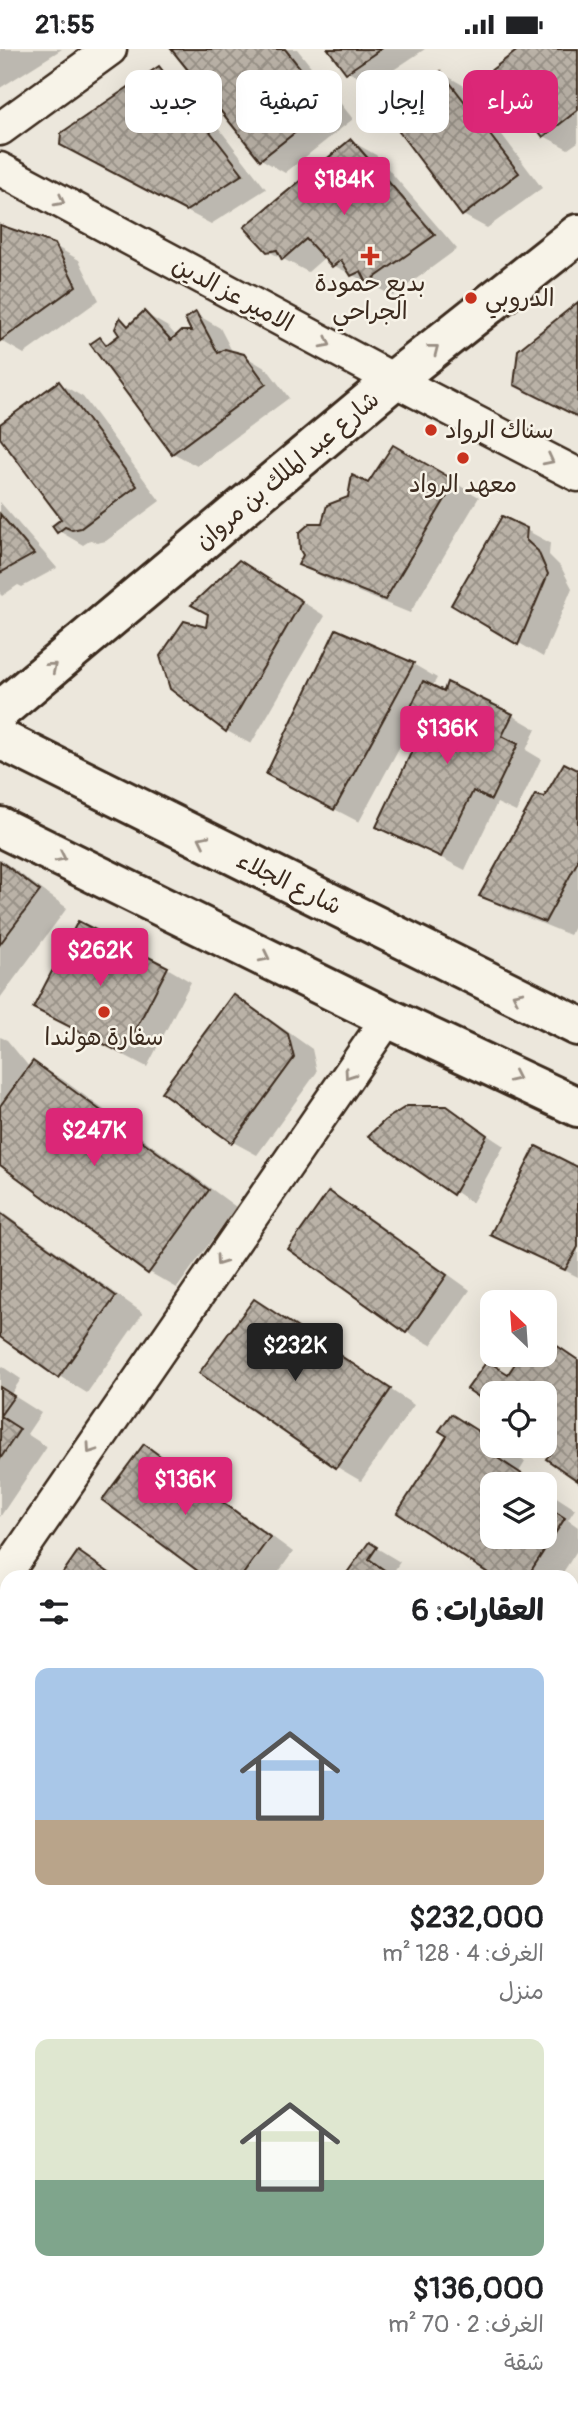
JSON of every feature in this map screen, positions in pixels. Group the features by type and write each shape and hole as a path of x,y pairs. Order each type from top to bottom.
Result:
{"main road":[{"name":"شارع عبد الملك بن مروان","path":"0,711 394,380 578,235"},
{"name":"شارع الجلاء","path":"0,739 578,1026"},
{"path":"0,827 388,1018 578,1107"}],"street":[{"path":"0,129 110,49"},
{"name":"الامير عز الدين","path":"0,169 394,380 578,475"},
{"path":"8,1570 388,1018"}],"building":[{"path":"171,49 285,49 302,70 236,70 236,130 222,113 222,70 188,70"},
{"path":"328,49 381,49 346,73"},
{"path":"519,49 578,49 578,110 558,125 558,70 492,70"},
{"path":"449,81 463,100 463,133 488,133 519,173 462,216 400,133 449,133"},
{"path":"125,89 125,133 211,133 243,174 186,211 60,145 61,133"},
{"path":"238,133 294,133 260,160"},
{"path":"351,139 435,235 367,283 361,271 351,276 341,260 332,267 306,239 282,260 277,250 267,252 244,227"},
{"path":"0,225 55,244 76,286 0,341"},
{"path":"578,302 578,417 514,385 518,350"},
{"path":"144,311 171,340 181,331 191,331 185,319 196,312 218,353 225,349 244,354 266,384 172,454 90,344 100,337 106,345 119,335 115,329 120,317 128,326"},
{"path":"59,381 137,486 81,528 72,530 65,527 57,533 52,526 61,519 0,438 0,424"},
{"path":"393,445 456,481 385,600 298,565 303,555 299,533 310,523 322,523 327,505 348,497 352,475 368,483"},
{"path":"0,514 34,554 0,573"},
{"path":"502,516 527,528 526,540 538,551 548,574 518,645 451,605"},
{"path":"239,560 302,601 226,732 170,689 160,656 184,621 206,627 208,614 191,605"},
{"path":"336,629 414,663 334,810 266,774"},
{"path":"423,681 444,691 447,682 513,714 502,736 518,744 491,800 473,791 441,857 376,827 427,719 409,711"},
{"path":"564,763 578,770 578,861 545,922 479,896 535,795 544,797"},
{"path":"0,861 40,891 0,944"},
{"path":"78,921 168,967 123,1054 33,1008"},
{"path":"233,994 288,1034 294,1058 232,1143 161,1092"},
{"path":"33,1061 209,1190 148,1274 0,1165 0,1106"},
{"path":"407,1106 447,1106 487,1135 453,1195 368,1136 385,1120"},
{"path":"536,1146 578,1167 578,1247 565,1270 490,1235"},
{"path":"329,1191 447,1275 406,1333 288,1249"},
{"path":"0,1213 116,1296 58,1378 0,1337"},
{"path":"254,1299 391,1389 336,1468 199,1373"},
{"path":"557,1346 578,1360 578,1481 546,1459 557,1458 557,1381 480,1381 480,1398 467,1389 483,1367 497,1367 508,1374 513,1367 557,1367"},
{"path":"0,1387 14,1396 0,1416"},
{"path":"451,1414 480,1432 480,1458 498,1458 519,1472 480,1472 480,1549 545,1549 532,1570 483,1570 397,1513 447,1436 439,1431"},
{"path":"0,1416 20,1429 0,1459"},
{"path":"144,1444 270,1537 246,1570 197,1570 102,1500"},
{"path":"557,1513 565,1518 557,1530"},
{"path":"369,1542 377,1547 369,1559 384,1570 349,1570"},
{"path":"78,1551 105,1570 65,1570"}],"place":[{"name":"بديع حمودة الجراحي","path":"370,256"},
{"name":"الدروبي","path":"471,298"},
{"name":"سناك الرواد","path":"431,430"},
{"name":"معهد الرواد","path":"463,458"},
{"name":"سفارة هولندا","path":"104,1012"}]}
